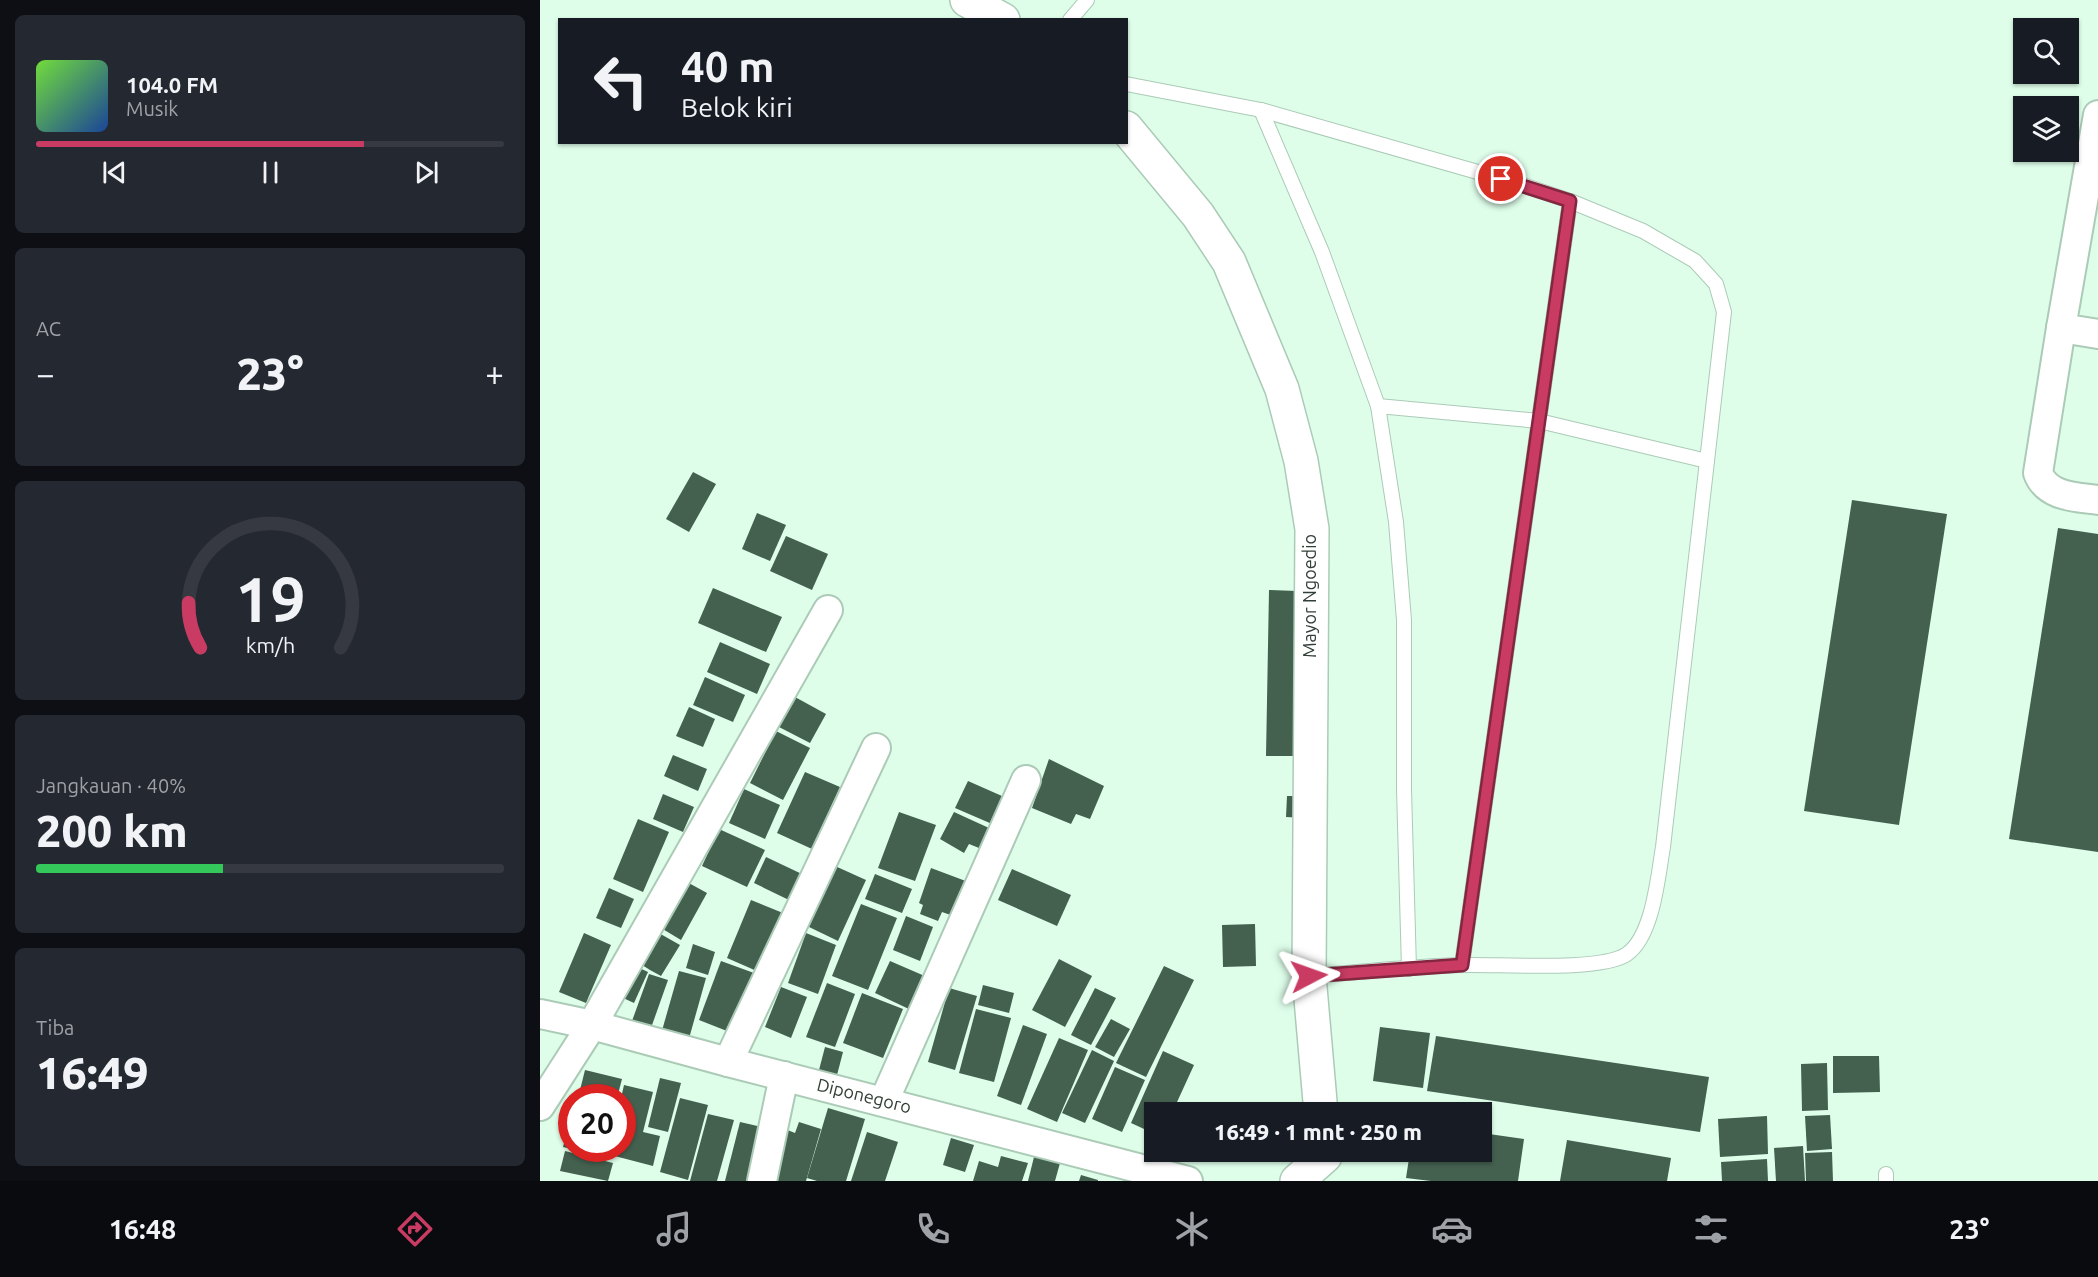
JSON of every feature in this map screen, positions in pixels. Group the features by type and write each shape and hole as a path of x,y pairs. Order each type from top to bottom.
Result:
{"street":[{"path":"967,0 999,18"},
{"path":"2098,115 2038,473 2045,485 2052,491 2098,500"},
{"name":"Mayor Ngoedio","path":"1128,130 1198,215 1229,262 1282,389 1301,461 1312,529 1309,976 1320,1102"},
{"path":"2061,328 2098,334"},
{"path":"540,1106 592,1025 828,610"},
{"path":"728,1062 876,748"},
{"path":"884,1101 1026,780"},
{"name":"Diponegoro","path":"540,1014 592,1025 1188,1181"},
{"path":"762,1181 784,1076"},
{"path":"1298,1181 1324,1163"}],"lane":[{"path":"1072,18 1087,0"},
{"path":"1128,84 1261,110 1523,185 1570,201 1643,231 1695,261 1716,284 1724,312 1664,847 1655,893 1646,926 1639,940 1629,953 1617,960 1592,964 1462,965 1309,976"},
{"path":"1261,110 1322,252 1378,406 1396,522 1404,620 1404,789 1409,969"},
{"path":"1462,965 1570,201"},
{"path":"1378,406 1539,421 1707,461"}],"building":[{"path":"693,472 716,484 689,532 666,519"},
{"path":"1852,500 1947,514 1899,825 1804,811"},
{"path":"757,513 786,525 770,561 742,549"},
{"path":"2058,528 2098,534 2098,852 2009,839"},
{"path":"786,536 828,554 812,590 770,571"},
{"path":"713,588 782,617 766,652 698,623"},
{"path":"1269,590 1297,591 1294,756 1266,756"},
{"path":"720,642 770,664 757,694 707,672"},
{"path":"705,677 745,695 733,722 693,705"},
{"path":"795,697 826,714 810,743 779,727"},
{"path":"689,707 715,719 703,747 676,736"},
{"path":"776,731 810,748 783,800 750,783"},
{"path":"673,755 707,769 698,791 664,776"},
{"path":"1049,759 1104,786 1090,819 1076,814 1071,824 1032,808"},
{"path":"805,772 840,787 812,849 777,833"},
{"path":"968,781 1011,800 999,827 955,808"},
{"path":"744,789 780,805 765,839 729,823"},
{"path":"663,794 694,807 683,832 653,819"},
{"path":"1287,796 1306,796 1305,818 1286,817"},
{"path":"899,812 936,825 915,881 878,868"},
{"path":"954,812 989,828 979,848 969,844 964,853 940,839"},
{"path":"638,819 669,832 643,892 613,879"},
{"path":"719,829 765,850 747,887 702,866"},
{"path":"766,857 804,875 791,901 754,883"},
{"path":"835,866 866,880 838,941 807,926"},
{"path":"931,868 971,883 959,918 942,912 938,921 920,914 923,905 919,903"},
{"path":"1012,869 1071,895 1057,926 998,900"},
{"path":"875,874 912,889 902,913 865,899"},
{"path":"687,882 707,893 681,940 661,928"},
{"path":"609,888 634,899 621,928 596,918"},
{"path":"751,900 783,913 759,972 727,958"},
{"path":"861,904 897,918 868,990 832,976"},
{"path":"906,916 933,927 920,961 893,950"},
{"path":"1255,924 1256,966 1223,967 1222,925"},
{"path":"657,932 680,945 661,976 639,963"},
{"path":"584,933 611,945 586,1003 559,992"},
{"path":"806,933 836,945 818,994 788,983"},
{"path":"693,944 715,952 708,975 686,968"},
{"path":"1059,959 1092,976 1065,1027 1032,1010"},
{"path":"721,961 754,973 732,1033 699,1020"},
{"path":"890,961 927,977 911,1010 875,993"},
{"path":"635,966 648,972 634,1003 621,997"},
{"path":"1164,966 1194,980 1146,1077 1116,1063"},
{"path":"679,971 706,978 688,1042 661,1034"},
{"path":"649,974 668,980 651,1028 632,1021"},
{"path":"827,983 855,994 835,1047 806,1037"},
{"path":"983,985 1014,993 1009,1013 978,1005"},
{"path":"781,987 807,997 791,1038 765,1027"},
{"path":"949,988 977,996 955,1070 928,1062"},
{"path":"1095,988 1116,998 1091,1045 1071,1035"},
{"path":"862,993 903,1009 883,1058 843,1043"},
{"path":"976,1009 1011,1018 994,1082 959,1073"},
{"path":"1111,1019 1130,1029 1114,1057 1095,1047"},
{"path":"1023,1025 1047,1034 1021,1105 997,1096"},
{"path":"1380,1027 1430,1033 1423,1088 1373,1081"},
{"path":"1436,1036 1709,1077 1700,1132 1427,1091"},
{"path":"1059,1038 1088,1050 1057,1122 1027,1109"},
{"path":"825,1047 843,1052 837,1075 819,1070"},
{"path":"1092,1050 1114,1061 1085,1123 1062,1113"},
{"path":"1163,1051 1194,1065 1177,1102 1144,1102 1144,1129 1131,1123"},
{"path":"1833,1056 1879,1056 1880,1092 1833,1093"},
{"path":"1827,1063 1828,1110 1802,1111 1801,1064"},
{"path":"1115,1067 1145,1080 1122,1132 1092,1119"},
{"path":"585,1070 622,1079 621,1084 582,1084"},
{"path":"660,1078 681,1083 668,1132 648,1127"},
{"path":"636,1088 653,1092 643,1132 660,1136 653,1166 636,1162"},
{"path":"680,1098 708,1105 688,1180 660,1172"},
{"path":"828,1108 865,1119 846,1181 817,1181 807,1178"},
{"path":"708,1114 734,1120 717,1181 690,1181"},
{"path":"1830,1115 1832,1149 1807,1151 1805,1116"},
{"path":"1767,1116 1768,1154 1720,1157 1718,1119"},
{"path":"740,1122 766,1128 752,1181 725,1181"},
{"path":"799,1122 821,1129 806,1181 770,1181 785,1129 795,1133"},
{"path":"867,1132 898,1142 885,1181 851,1181"},
{"path":"1492,1134 1524,1139 1518,1181 1431,1181 1406,1178 1408,1162 1492,1162"},
{"path":"951,1138 974,1145 965,1172 943,1165"},
{"path":"1567,1140 1671,1158 1667,1181 1560,1181"},
{"path":"1803,1146 1805,1181 1776,1181 1774,1148"},
{"path":"1832,1152 1833,1181 1806,1181 1805,1153"},
{"path":"1001,1156 1028,1163 1022,1181 973,1181 979,1161 998,1167"},
{"path":"1034,1157 1060,1163 1055,1181 1028,1181"},
{"path":"1767,1159 1768,1181 1722,1181 1721,1162"},
{"path":"562,1162 613,1163 608,1181 560,1171"},
{"path":"1081,1175 1098,1180 1098,1181 1079,1181"}],"route":[{"path":"1309,976 1462,965 1570,201 1501,179"}]}
